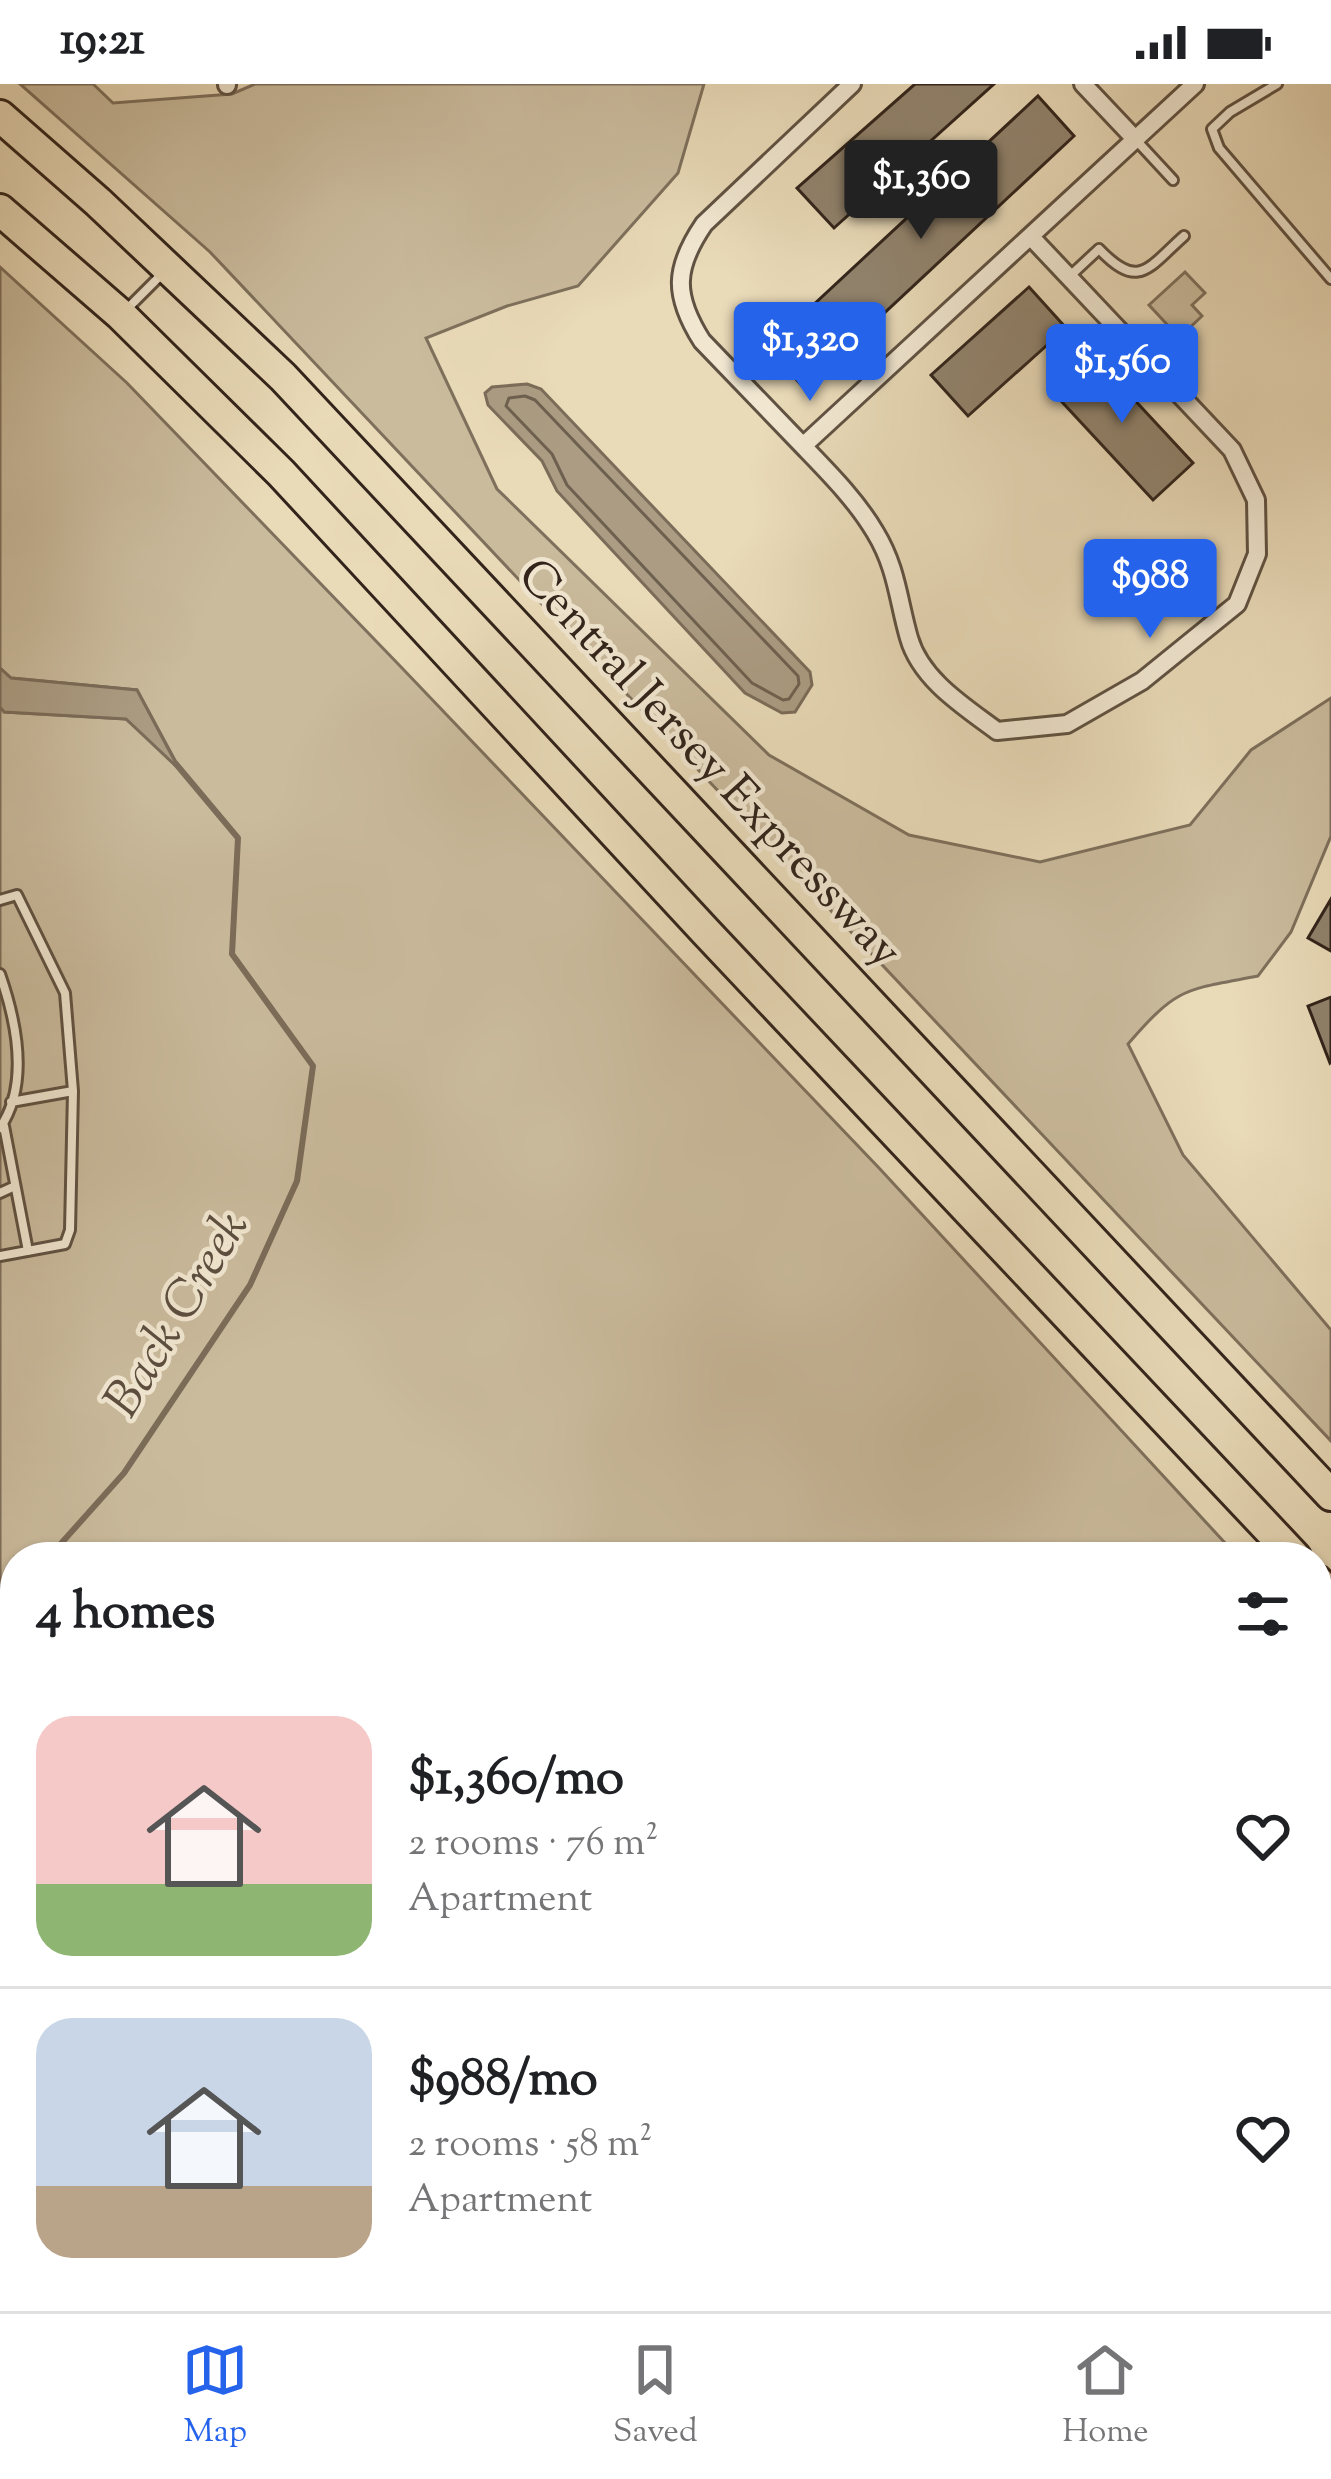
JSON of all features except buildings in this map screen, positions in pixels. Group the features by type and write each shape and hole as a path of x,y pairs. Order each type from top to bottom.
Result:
{"highway":[{"name":"Central Jersey Expressway","path":"0,116 283,377 1331,1495"},
{"path":"0,210 121,316 296,490 1280,1542"}],"street":[{"path":"852,84 704,224 685,252 680,280 689,320 702,340 844,489 876,532 899,581 910,643 943,691 998,731 1067,724 1142,681 1237,604 1257,554 1256,500 1232,450 1032,238"},
{"path":"1083,84 1135,139"},
{"path":"803,446 1196,84"}],"lane":[{"path":"1277,84 1230,112 1212,129 1220,148 1331,279"},
{"path":"1135,139 1173,180"},
{"path":"1069,277 1099,249 1118,268 1132,275 1143,272 1184,236"},
{"path":"121,316 168,267"},
{"path":"0,900 17,896 65,993 73,1091 70,1231 65,1244 0,1256"},
{"path":"0,974 13,1012 17,1073 2,1127 28,1251"},
{"path":"11,1102 73,1091"},
{"path":"0,1193 15,1186"}],"shaded area":[{"path":"20,84 93,84 113,103 232,94 255,84 704,84 678,173 578,286 507,306 426,338 497,489 769,755 909,835 1040,862 1190,825 1251,750 1331,698 1331,836 1291,932 1258,976 1184,993 1128,1044 1183,1155 1331,1330 1331,1441 210,252"},
{"path":"0,267 127,383 402,668 880,1169 1224,1542 0,1542 0,707 5,712 126,719 177,764 137,690 11,678 0,668"},
{"path":"1185,272 1205,293 1192,305 1202,316 1182,335 1149,305"}],"water":[{"path":"527,384 541,389 810,672 812,685 795,712 782,713 745,693 557,491 542,461 488,405 485,393 492,387"},
{"path":"0,668 11,678 137,690 179,769 126,719 4,712"}],"waterway":[{"name":"Back Creek","path":"62,1542 124,1473 250,1285 297,1181 313,1066 232,954 238,838 176,764"}]}
